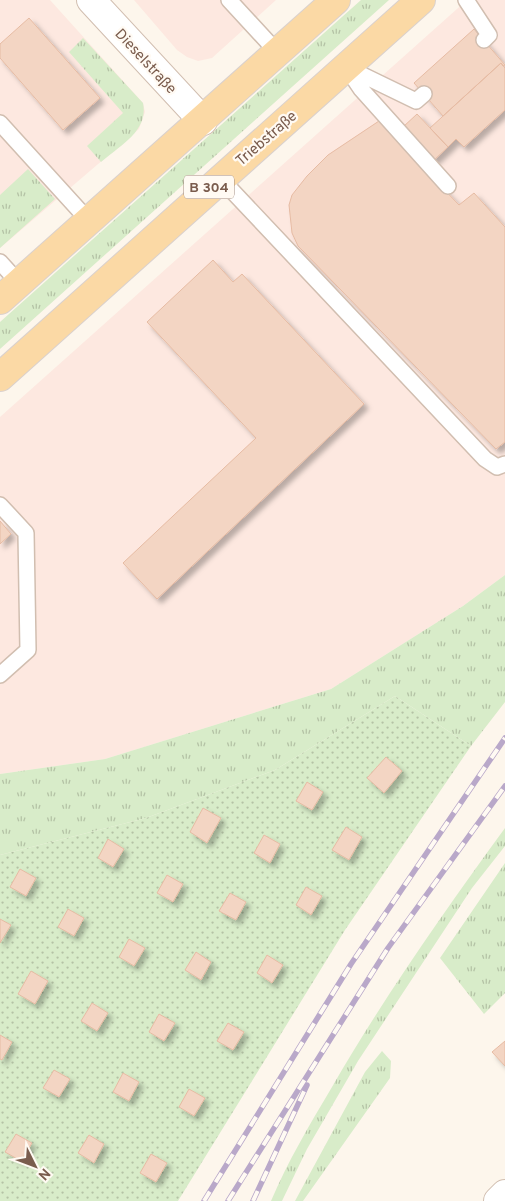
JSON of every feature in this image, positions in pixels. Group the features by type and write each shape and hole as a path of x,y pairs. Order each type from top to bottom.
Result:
{"main road":[{"path":"9,291 203,121 336,0"},
{"name":"Triebstraße","path":"0,377 421,0"}],"street":[{"name":"Dieselstraße","path":"91,0 203,121"},
{"path":"498,1201 505,1194"}],"lane":[{"path":"229,0 278,53"},
{"path":"466,0 489,35 484,40"},
{"path":"346,67 416,101 424,94"},
{"path":"346,67 361,89 448,186"},
{"path":"0,123 89,221"},
{"path":"220,178 485,459 497,467 505,464"},
{"path":"0,262 9,291"},
{"path":"0,505 26,532 28,650 0,675"}],"shaded area":[{"path":"0,0 50,0 143,103 145,112 139,129 0,248"},
{"path":"134,0 276,0 212,58 198,61 187,57 177,50"},
{"path":"467,0 505,0 505,575 463,606 331,689 105,759 0,774 0,417"}],"green space":[{"path":"361,0 389,0 0,349 0,322"},
{"path":"83,38 143,103 144,113 142,122 137,130 124,144 101,162 87,146 123,113 69,52"},
{"path":"28,169 55,199 0,248 0,195"},
{"path":"505,575 505,702 471,746 395,696 275,770 146,818 0,855 0,774 105,759 331,689 463,606"},
{"path":"395,696 471,746 345,930 178,1201 0,1201 0,855 146,818 275,770"},
{"path":"505,828 505,846 472,888 358,1061 307,1149 282,1201 271,1201 308,1129 372,1020 437,923"},
{"path":"505,863 505,993 484,1014 440,958"},
{"path":"382,1051 391,1061 390,1078 303,1201 295,1201 365,1072"}],"building":[{"path":"29,18 100,98 63,130 0,58 0,44"},
{"path":"474,29 505,65 503,66 501,63 443,116 414,83"},
{"path":"501,63 505,68 505,110 464,147 456,139 448,147 430,128"},
{"path":"417,114 448,147 433,161 403,127"},
{"path":"379,121 459,205 474,193 505,227 505,442 496,449 298,246 292,233 289,205 292,195 307,176 328,155"},
{"path":"213,260 233,282 242,274 364,404 157,599 123,563 256,438 147,322"},
{"path":"0,521 11,534 0,544"},
{"path":"386,757 402,771 384,793 367,778"},
{"path":"307,782 323,792 312,810 296,801"},
{"path":"203,808 221,818 207,843 190,832"},
{"path":"346,827 362,837 349,860 332,850"},
{"path":"264,835 280,844 270,863 254,853"},
{"path":"108,839 124,849 113,867 98,858"},
{"path":"20,869 36,878 26,896 10,887"},
{"path":"167,875 183,884 173,902 157,893"},
{"path":"306,887 322,896 311,915 296,905"},
{"path":"230,893 246,902 236,920 219,911"},
{"path":"68,909 84,918 74,936 58,927"},
{"path":"0,919 11,925 0,943"},
{"path":"129,939 145,948 134,966 119,957"},
{"path":"196,952 211,962 201,980 185,970"},
{"path":"267,955 283,965 272,983 257,973"},
{"path":"31,971 48,981 35,1004 18,994"},
{"path":"92,1003 108,1013 97,1031 81,1021"},
{"path":"159,1014 175,1023 164,1041 149,1032"},
{"path":"228,1023 244,1032 233,1050 217,1041"},
{"path":"0,1035 12,1042 2,1060 0,1059"},
{"path":"505,1041 505,1066 492,1052"},
{"path":"54,1070 70,1079 59,1097 43,1088"},
{"path":"123,1073 139,1082 129,1101 113,1092"},
{"path":"189,1089 205,1098 194,1116 179,1107"},
{"path":"16,1134 32,1143 21,1161 5,1152"},
{"path":"89,1135 104,1144 94,1163 78,1153"},
{"path":"151,1154 167,1163 156,1182 140,1173"}],"railway":[{"path":"204,1201 351,964 505,738"},
{"path":"228,1201 388,948 505,786"},
{"path":"253,1201 307,1085"}]}
